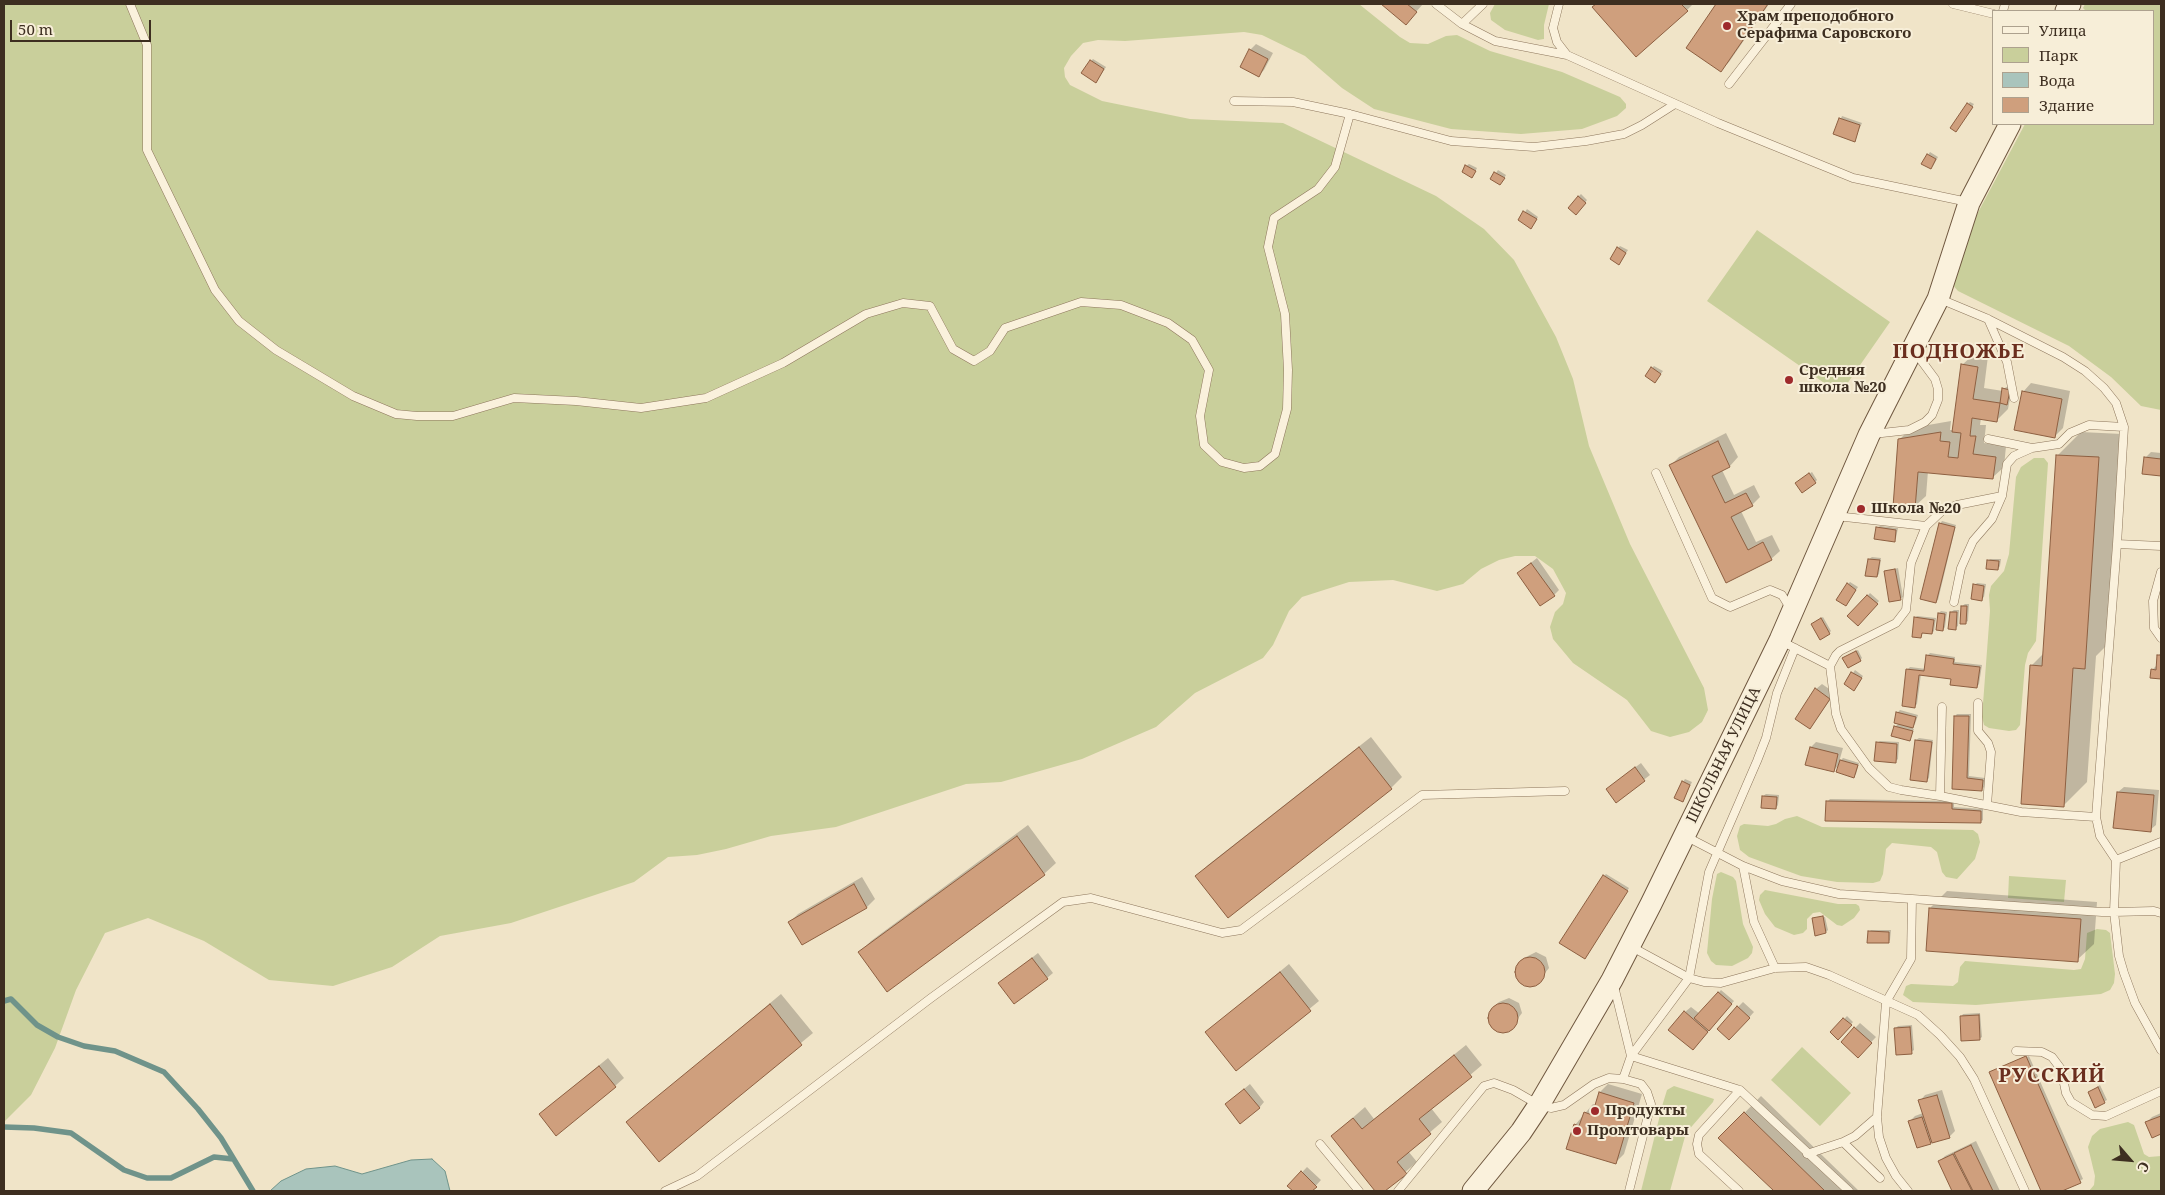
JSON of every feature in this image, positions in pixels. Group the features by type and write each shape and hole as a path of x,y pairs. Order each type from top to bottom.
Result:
{"main road":[{"name":"ШКОЛЬНАЯ УЛИЦА","path":"1473,1191 1521,1132 1539,1105 1612,980 1685,836 1787,644 1792,612 1833,516 1869,435 1938,299 1969,203 2009,125"}],"lane":[{"path":"130,4 147,45 147,150 215,290 239,321 276,350 353,396 396,414 417,416 453,416 514,398 576,401 641,408 706,398 783,363 866,314 903,303 930,306 953,349 974,361 990,351 1005,328 1081,302 1121,304 1168,323 1192,340 1209,370 1200,416 1204,445 1222,462 1244,468 1260,466 1275,454 1286,409 1288,370 1285,314 1268,247 1274,218 1318,189 1335,167 1350,114"},
{"path":"1436,4 1462,24 1495,41 1567,54 1675,104 1853,178 1969,203"},
{"path":"1462,24 1483,4"},
{"path":"1559,4 1553,28 1557,42 1567,54"},
{"path":"1729,84 1791,4"},
{"path":"1953,4 1992,14"},
{"path":"1234,101 1293,102 1350,114 1451,141 1534,147 1624,134 1675,104"},
{"path":"1938,299 1988,319 2064,357 2085,371 2104,388 2116,403 2124,426 2096,817 2100,836 2116,860 2114,912 2119,956 2135,1003 2161,1050"},
{"path":"1988,319 2008,362 2014,398"},
{"path":"1869,435 1908,430 1925,422 1932,415 1938,400 1938,389 1935,379 1913,349"},
{"path":"1954,602 1961,568 1973,541 1992,519 2002,496 2007,464 2014,456 2032,448 2059,444 2070,433 2089,425 2124,426"},
{"path":"1988,439 2032,448"},
{"path":"1656,473 1712,598 1730,607 1770,590 1782,595 1792,612"},
{"path":"2002,496 1957,505 1943,510 1926,526 1911,563 1906,610 1896,623 1840,651 1830,666 1836,714 1841,729 1870,768 1889,786 1900,790 2021,812 2096,817"},
{"path":"1833,516 1926,526"},
{"path":"2117,544 2161,546"},
{"path":"2161,572 2153,602 2154,628 2161,638"},
{"path":"1623,1079 1631,1056 1689,978 1709,872 1766,738 1787,644 1830,666"},
{"path":"1978,703 1978,731 1988,743 1991,752 1987,805"},
{"path":"1940,796 1942,706"},
{"path":"665,1191 697,1176 931,998 1063,902 1090,898 1222,933 1241,930 1422,795 1565,792"},
{"path":"1685,836 1743,866 1782,881 1839,894 2114,912 2154,911 2161,913"},
{"path":"2116,860 2161,842"},
{"path":"1743,866 1754,922 1775,968"},
{"path":"1908,1191 1896,1176 1886,1158 1879,1138 1877,1117 1886,1002 1911,959 1912,899"},
{"path":"1630,946 1689,978 1704,982 1721,983 1775,968 1806,967 1829,975 1918,1015 1960,1057 1974,1079 2025,1191"},
{"path":"1612,980 1631,1056"},
{"path":"2016,1051 2042,1052 2052,1057 2060,1069 2066,1093 2071,1102 2092,1115 2106,1116 2161,1091"},
{"path":"1631,1056 1740,1090 1849,1191"},
{"path":"1398,1191 1484,1086 1494,1083 1513,1090 1539,1105 1551,1108 1564,1105 1594,1084 1609,1078 1623,1079 1641,1084 1647,1092 1651,1104 1629,1191"},
{"path":"1739,1191 1699,1154 1697,1144 1699,1135 1740,1090"},
{"path":"1808,1154 1855,1136 1877,1117"},
{"path":"1843,1142 1880,1178"},
{"path":"1320,1144 1359,1191"}],"green space":[{"path":"4,4 1359,4 1410,43 1428,44 1446,36 1457,35 1490,51 1562,72 1620,97 1626,104 1626,108 1617,116 1582,129 1521,134 1451,129 1374,109 1342,88 1305,56 1262,35 1244,32 1125,41 1098,40 1083,43 1071,56 1064,68 1065,77 1070,85 1102,101 1190,119 1283,123 1436,196 1484,229 1514,260 1556,337 1573,379 1589,446 1630,544 1704,688 1708,710 1702,722 1689,732 1670,737 1651,731 1627,700 1573,663 1553,639 1550,627 1555,612 1563,604 1566,593 1553,569 1535,556 1515,556 1499,560 1481,569 1463,584 1437,591 1393,580 1349,582 1302,597 1289,611 1273,645 1263,658 1195,693 1156,727 1082,759 1001,782 966,784 836,827 771,836 697,855 668,857 634,882 511,923 440,936 392,967 333,986 269,980 204,941 148,918 105,933 76,990 55,1048 31,1095 4,1122"},
{"path":"1495,4 1549,4 1544,25 1544,39 1538,40 1505,30 1491,20 1490,13"},
{"path":"2085,4 2161,4 2161,410 2141,406 2111,377 2069,346 1958,291 1951,283 1965,237 2024,125 2155,125 2155,10 2085,10 2083,8"},
{"path":"1757,230 1890,322 1840,394 1707,301"},
{"path":"2034,458 2044,458 2048,463 2036,641 2028,653 2025,665 2020,725 2016,730 2009,731 1989,728 1984,725 1982,717 1990,611 1989,595 1991,586 2004,571 2009,554 2016,477 2021,467"},
{"path":"1797,816 1822,827 1973,830 1978,834 1980,842 1975,859 1957,879 1946,877 1942,872 1937,852 1931,847 1892,843 1886,849 1883,874 1880,881 1873,883 1837,882 1801,876 1749,857 1740,850 1737,836 1740,826 1744,824 1768,826"},
{"path":"1721,872 1733,877 1736,881 1743,924 1753,947 1752,953 1748,958 1732,966 1716,965 1711,961 1707,953 1712,899 1717,874"},
{"path":"2009,876 2066,880 2064,902 2008,898"},
{"path":"1765,890 1838,904 1856,904 1860,910 1854,918 1842,926 1837,925 1820,912 1813,913 1807,919 1807,929 1803,933 1794,935 1775,927 1765,914 1759,900 1760,895"},
{"path":"2097,929 2106,930 2110,933 2115,974 2114,983 2110,990 2101,994 1976,1005 1913,1002 1903,995 1906,986 1911,984 1953,986 1958,982 1960,967 1965,961 2081,969 2085,959 2087,933"},
{"path":"1802,1047 1851,1093 1820,1126 1771,1080"},
{"path":"1674,1086 1714,1099 1686,1133 1670,1191 1641,1191 1667,1090"},
{"path":"2128,1122 2134,1125 2144,1154 2149,1157 2161,1156 2161,1191 2089,1191 2094,1185 2095,1176 2088,1147 2092,1136 2100,1129"}],"water":[{"path":"432,1159 445,1171 450,1191 270,1191 281,1181 306,1169 335,1166 362,1174 411,1160"}],"building":[{"path":"1381,4 1407,4 1417,12 1406,25"},
{"path":"1596,4 1681,4 1688,11 1636,57 1592,7"},
{"name":"Храм преподобного Серафима Саровского","path":"1716,4 1768,4 1721,72 1686,48"},
{"path":"1249,49 1268,59 1259,77 1240,67"},
{"path":"1090,60 1104,69 1096,83 1081,73"},
{"path":"1967,103 1973,107 1956,132 1950,128"},
{"path":"1839,118 1860,125 1855,142 1833,134"},
{"path":"1927,154 1936,159 1931,169 1921,164"},
{"path":"1465,165 1476,171 1472,178 1462,172"},
{"path":"1494,172 1505,178 1500,185 1490,179"},
{"path":"1578,196 1586,203 1576,215 1568,208"},
{"path":"1523,211 1537,219 1531,229 1518,220"},
{"path":"1617,247 1626,253 1619,265 1610,259"},
{"path":"1961,364 1978,367 1973,399 2000,403 1997,422 1972,418 1970,436 1976,436 1973,454 1996,457 1993,479 1918,472 1915,509 1893,507 1898,439 1941,432 1940,441 1950,442 1948,457 1958,458 1961,433 1952,432"},
{"path":"1651,367 1661,374 1655,383 1645,376"},
{"path":"2002,388 2010,390 2007,405 2000,403"},
{"path":"2022,391 2062,399 2055,438 2014,430"},
{"path":"1718,441 1730,467 1712,476 1725,503 1746,493 1753,506 1731,517 1748,550 1763,542 1772,560 1726,583 1669,465"},
{"path":"2056,455 2099,457 2085,669 2073,668 2064,807 2021,804 2030,665 2042,666"},
{"path":"2144,457 2161,459 2161,476 2142,474"},
{"path":"1809,473 1816,483 1802,493 1795,483"},
{"path":"1939,523 1955,527 1936,603 1920,599"},
{"path":"1876,527 1896,530 1895,542 1874,539"},
{"path":"1868,559 1880,560 1877,577 1865,576"},
{"path":"1987,560 1999,561 1998,570 1986,569"},
{"path":"1531,563 1555,596 1540,606 1517,573"},
{"path":"1895,569 1901,600 1889,602 1884,571"},
{"path":"1847,583 1856,590 1846,606 1836,600"},
{"path":"1973,584 1984,586 1982,601 1971,599"},
{"path":"1867,595 1878,604 1858,626 1847,616"},
{"path":"1961,606 1967,606 1966,624 1960,624"},
{"path":"1950,612 1957,612 1956,630 1948,629"},
{"path":"1938,613 1945,614 1943,631 1936,630"},
{"path":"1914,617 1934,620 1932,634 1922,633 1921,638 1912,637"},
{"path":"1821,618 1830,634 1820,640 1811,624"},
{"path":"1856,651 1861,661 1848,668 1842,658"},
{"path":"1926,655 1954,659 1953,664 1980,667 1977,688 1950,685 1951,679 1919,675 1915,708 1902,706 1906,669 1924,671"},
{"path":"2157,655 2161,655 2161,679 2150,678 2151,669 2156,670"},
{"path":"1851,672 1862,678 1854,691 1844,684"},
{"path":"1815,688 1830,699 1810,729 1795,719"},
{"path":"1896,712 1916,717 1913,728 1894,723"},
{"path":"1954,716 1969,716 1967,778 1983,780 1982,791 1952,789"},
{"path":"1894,726 1913,731 1910,741 1891,736"},
{"path":"1915,740 1932,742 1927,782 1910,780"},
{"path":"1876,742 1897,744 1896,763 1874,761"},
{"path":"1359,747 1392,789 1228,918 1195,876"},
{"path":"1810,747 1838,754 1834,772 1805,765"},
{"path":"1840,760 1858,765 1854,778 1836,772"},
{"path":"1635,767 1645,781 1616,803 1606,789"},
{"path":"1682,781 1690,785 1683,802 1674,798"},
{"path":"2117,792 2154,795 2151,832 2113,828"},
{"path":"1762,796 1777,797 1776,809 1761,808"},
{"path":"1826,801 1952,803 1952,809 1981,811 1981,823 1825,821"},
{"path":"1017,836 1045,875 887,992 858,952"},
{"path":"1603,875 1628,891 1585,959 1559,943"},
{"path":"854,884 867,908 802,945 788,922"},
{"path":"1929,908 2081,919 2078,962 1926,951"},
{"path":"1823,916 1826,933 1815,936 1812,918"},
{"path":"1868,931 1889,932 1889,943 1867,943"},
{"path":"1530,957 1540,962 1545,972 1540,982 1530,987 1520,982 1515,972 1520,962"},
{"path":"1032,958 1048,979 1014,1004 998,983"},
{"path":"1280,972 1311,1011 1236,1071 1205,1032"},
{"path":"1718,992 1732,1004 1709,1031 1694,1018"},
{"path":"1503,1003 1513,1008 1518,1018 1513,1028 1503,1033 1493,1028 1488,1018 1493,1008"},
{"path":"770,1004 802,1045 659,1162 626,1122"},
{"path":"1737,1006 1750,1018 1729,1040 1717,1029"},
{"path":"1684,1011 1708,1032 1693,1050 1668,1030"},
{"path":"1979,1015 1980,1040 1961,1041 1960,1016"},
{"path":"1843,1018 1852,1025 1838,1040 1830,1032"},
{"path":"1854,1027 1872,1043 1858,1058 1841,1042"},
{"path":"1910,1027 1912,1054 1896,1055 1894,1028"},
{"path":"1454,1055 1472,1077 1419,1119 1431,1134 1397,1162 1407,1174 1385,1191 1375,1191 1331,1136 1353,1118 1362,1129"},
{"path":"2026,1056 2081,1183 2062,1191 2041,1191 1989,1072"},
{"path":"599,1066 616,1087 556,1136 539,1114"},
{"path":"2098,1087 2105,1103 2095,1108 2088,1092"},
{"path":"1244,1089 1260,1108 1240,1124 1225,1104"},
{"path":"1599,1092 1634,1103 1616,1164 1566,1149 1574,1124 1579,1126 1584,1112 1592,1115"},
{"path":"1937,1095 1950,1138 1932,1143 1918,1100"},
{"path":"1744,1112 1825,1191 1774,1191 1718,1138"},
{"path":"2161,1116 2161,1134 2152,1138 2145,1122"},
{"path":"1922,1117 1931,1144 1917,1148 1908,1121"},
{"path":"1971,1145 1993,1191 1973,1191 1954,1153"},
{"path":"1953,1154 1972,1191 1952,1191 1938,1161"},
{"path":"1301,1171 1317,1187 1312,1191 1293,1191 1287,1186"}],"waterway":[{"path":"4,1001 11,999 37,1025 58,1037 84,1046 115,1051 164,1072 198,1109 221,1138 253,1191"},
{"path":"4,1127 34,1128 71,1133 124,1170 147,1178 171,1178 214,1157 233,1159"}],"place":[{"name":"Храм преподобного Серафима Саровского","path":"1727,26"},
{"name":"Средняя школа №20","path":"1789,380"},
{"name":"Школа №20","path":"1861,509"},
{"name":"Продукты","path":"1595,1111"},
{"name":"Промтовары","path":"1577,1131"}],"district":[{"name":"ПОДНОЖЬЕ","path":"1959,352"},
{"name":"РУССКИЙ","path":"2052,1076"}]}
